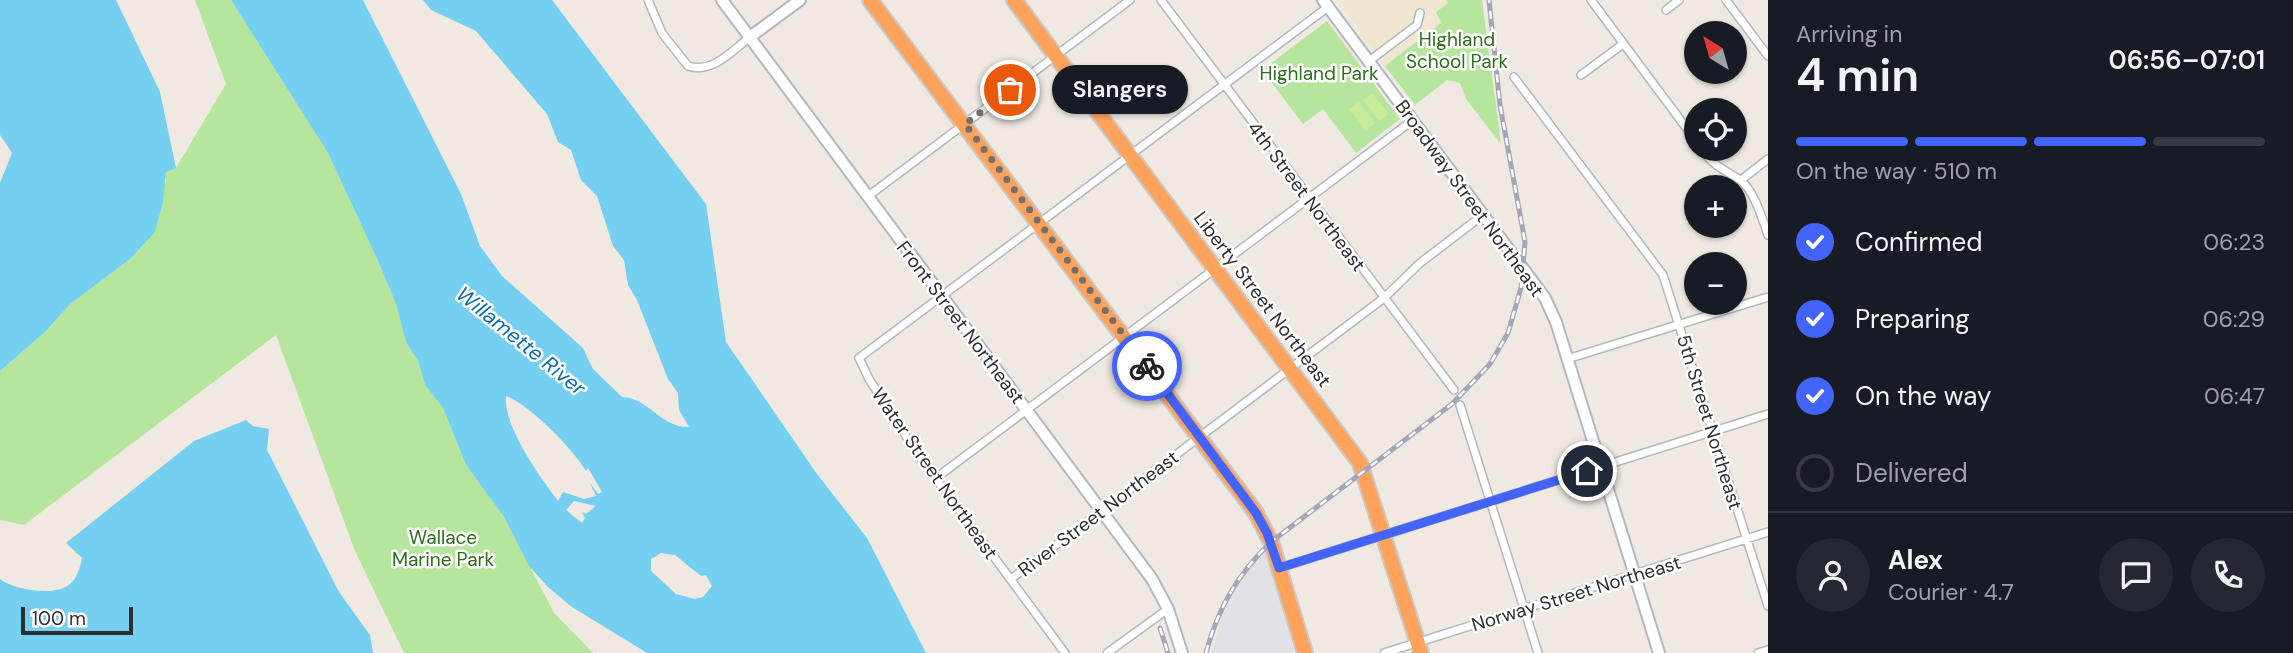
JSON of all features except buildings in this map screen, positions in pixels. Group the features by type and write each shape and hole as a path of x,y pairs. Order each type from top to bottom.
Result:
{"highway":[{"path":"870,0 1256,513 1267,533 1305,653"},
{"name":"Liberty Street Northeast","path":"1014,0 1360,463 1419,648"}],"street":[{"path":"648,0 662,33 688,66 704,68 713,65 800,0"},
{"name":"Front Street Northeast","path":"722,0 1152,579 1168,609 1182,653"},
{"path":"867,198 1130,0"},
{"name":"4th Street Northeast","path":"1161,0 1454,390"},
{"path":"1591,0 1684,125"},
{"path":"1666,10 1679,0"},
{"path":"1726,0 1768,56"},
{"path":"942,298 1224,85 1326,3"},
{"name":"Broadway Street Northeast","path":"1326,3 1545,298 1567,359 1659,653"},
{"path":"1369,61 1417,25 1420,13"},
{"path":"1581,75 1623,44"},
{"name":"5th Street Northeast","path":"1514,77 1659,268 1668,287 1768,606"},
{"path":"936,478 1413,120"},
{"path":"1747,175 1768,159"},
{"path":"1713,161 1727,175"},
{"path":"1747,190 1758,208 1768,234"},
{"name":"River Street Northeast","path":"1010,579 1384,298 1420,263 1483,215"},
{"path":"1567,359 1768,297"},
{"name":"Water Street Northeast","path":"942,298 859,358 869,379 936,478 1065,653"},
{"path":"1460,405 1538,653"},
{"path":"1279,568 1768,414"},
{"name":"Norway Street Northeast","path":"1384,653 1419,648 1524,610 1768,533"},
{"path":"1107,653 1168,609"},
{"path":"1758,653 1768,650"}],"shaded area":[{"path":"1338,0 1446,0 1448,3 1441,23 1385,66"},
{"path":"1265,552 1295,653 1211,653 1227,601 1247,571"}],"green space":[{"name":"Wallace Marine Park","path":"195,0 231,0 328,153 396,304 406,342 418,361 425,385 443,408 466,465 504,517 554,613 593,653 404,653 355,551 276,335 24,525 0,520 0,371 46,331 69,305 130,259 166,181 165,172 176,168 226,84"},
{"name":"Highland School Park","path":"1446,0 1482,0 1501,144 1466,99 1460,83 1447,80 1415,105 1385,66 1441,23 1436,12 1448,3"},
{"name":"Highland Park","path":"1327,21 1400,119 1356,153 1323,109 1303,124 1262,70"},
{"path":"1372,93 1389,114 1379,121 1363,100"},
{"path":"1359,102 1375,123 1366,131 1350,109"}],"water":[{"path":"0,0 116,0 160,92 176,168 166,172 163,202 155,232 130,259 69,305 46,331 0,371 0,183 12,153 0,135"},
{"name":"Willamette River","path":"231,0 363,0 461,194 480,246 502,276 583,348 593,369 622,397 640,402 671,423 689,427 679,410 678,393 668,379 637,300 628,285 624,260 613,246 597,196 581,180 571,150 558,142 547,114 476,31 431,10 423,0 552,0 706,204 726,342 817,474 867,538 926,653 647,653 572,607 548,587 529,566 504,517 466,465 443,408 425,385 418,361 406,342 396,304 328,153","holes":["506,396 550,428 586,471 588,468 602,492 598,494 590,483 596,496 584,499 563,492 558,501 516,436 510,422","574,501 596,506 586,514 582,512 585,518 582,523 566,510","661,553 675,555 701,576 706,575 712,586 703,597 695,599 676,594 651,571 651,559"]},
{"path":"246,420 253,426 269,429 267,450 339,592 370,635 373,653 0,653 0,579 35,591 55,590 70,584 77,575 82,558 66,543 194,441"}],"railway":[{"path":"1206,653 1216,621 1230,593 1259,554 1271,542 1452,404 1490,364 1508,333 1521,288 1525,242 1500,105 1489,0"},
{"path":"1160,628 1168,653"}],"way so far":[{"path":"1010,90 965,124 1147,366"}],"place":[{"name":"Slangers","path":"1010,90"}],"route":[{"path":"1147,366 1256,513 1271,542 1279,568 1587,471"}]}
